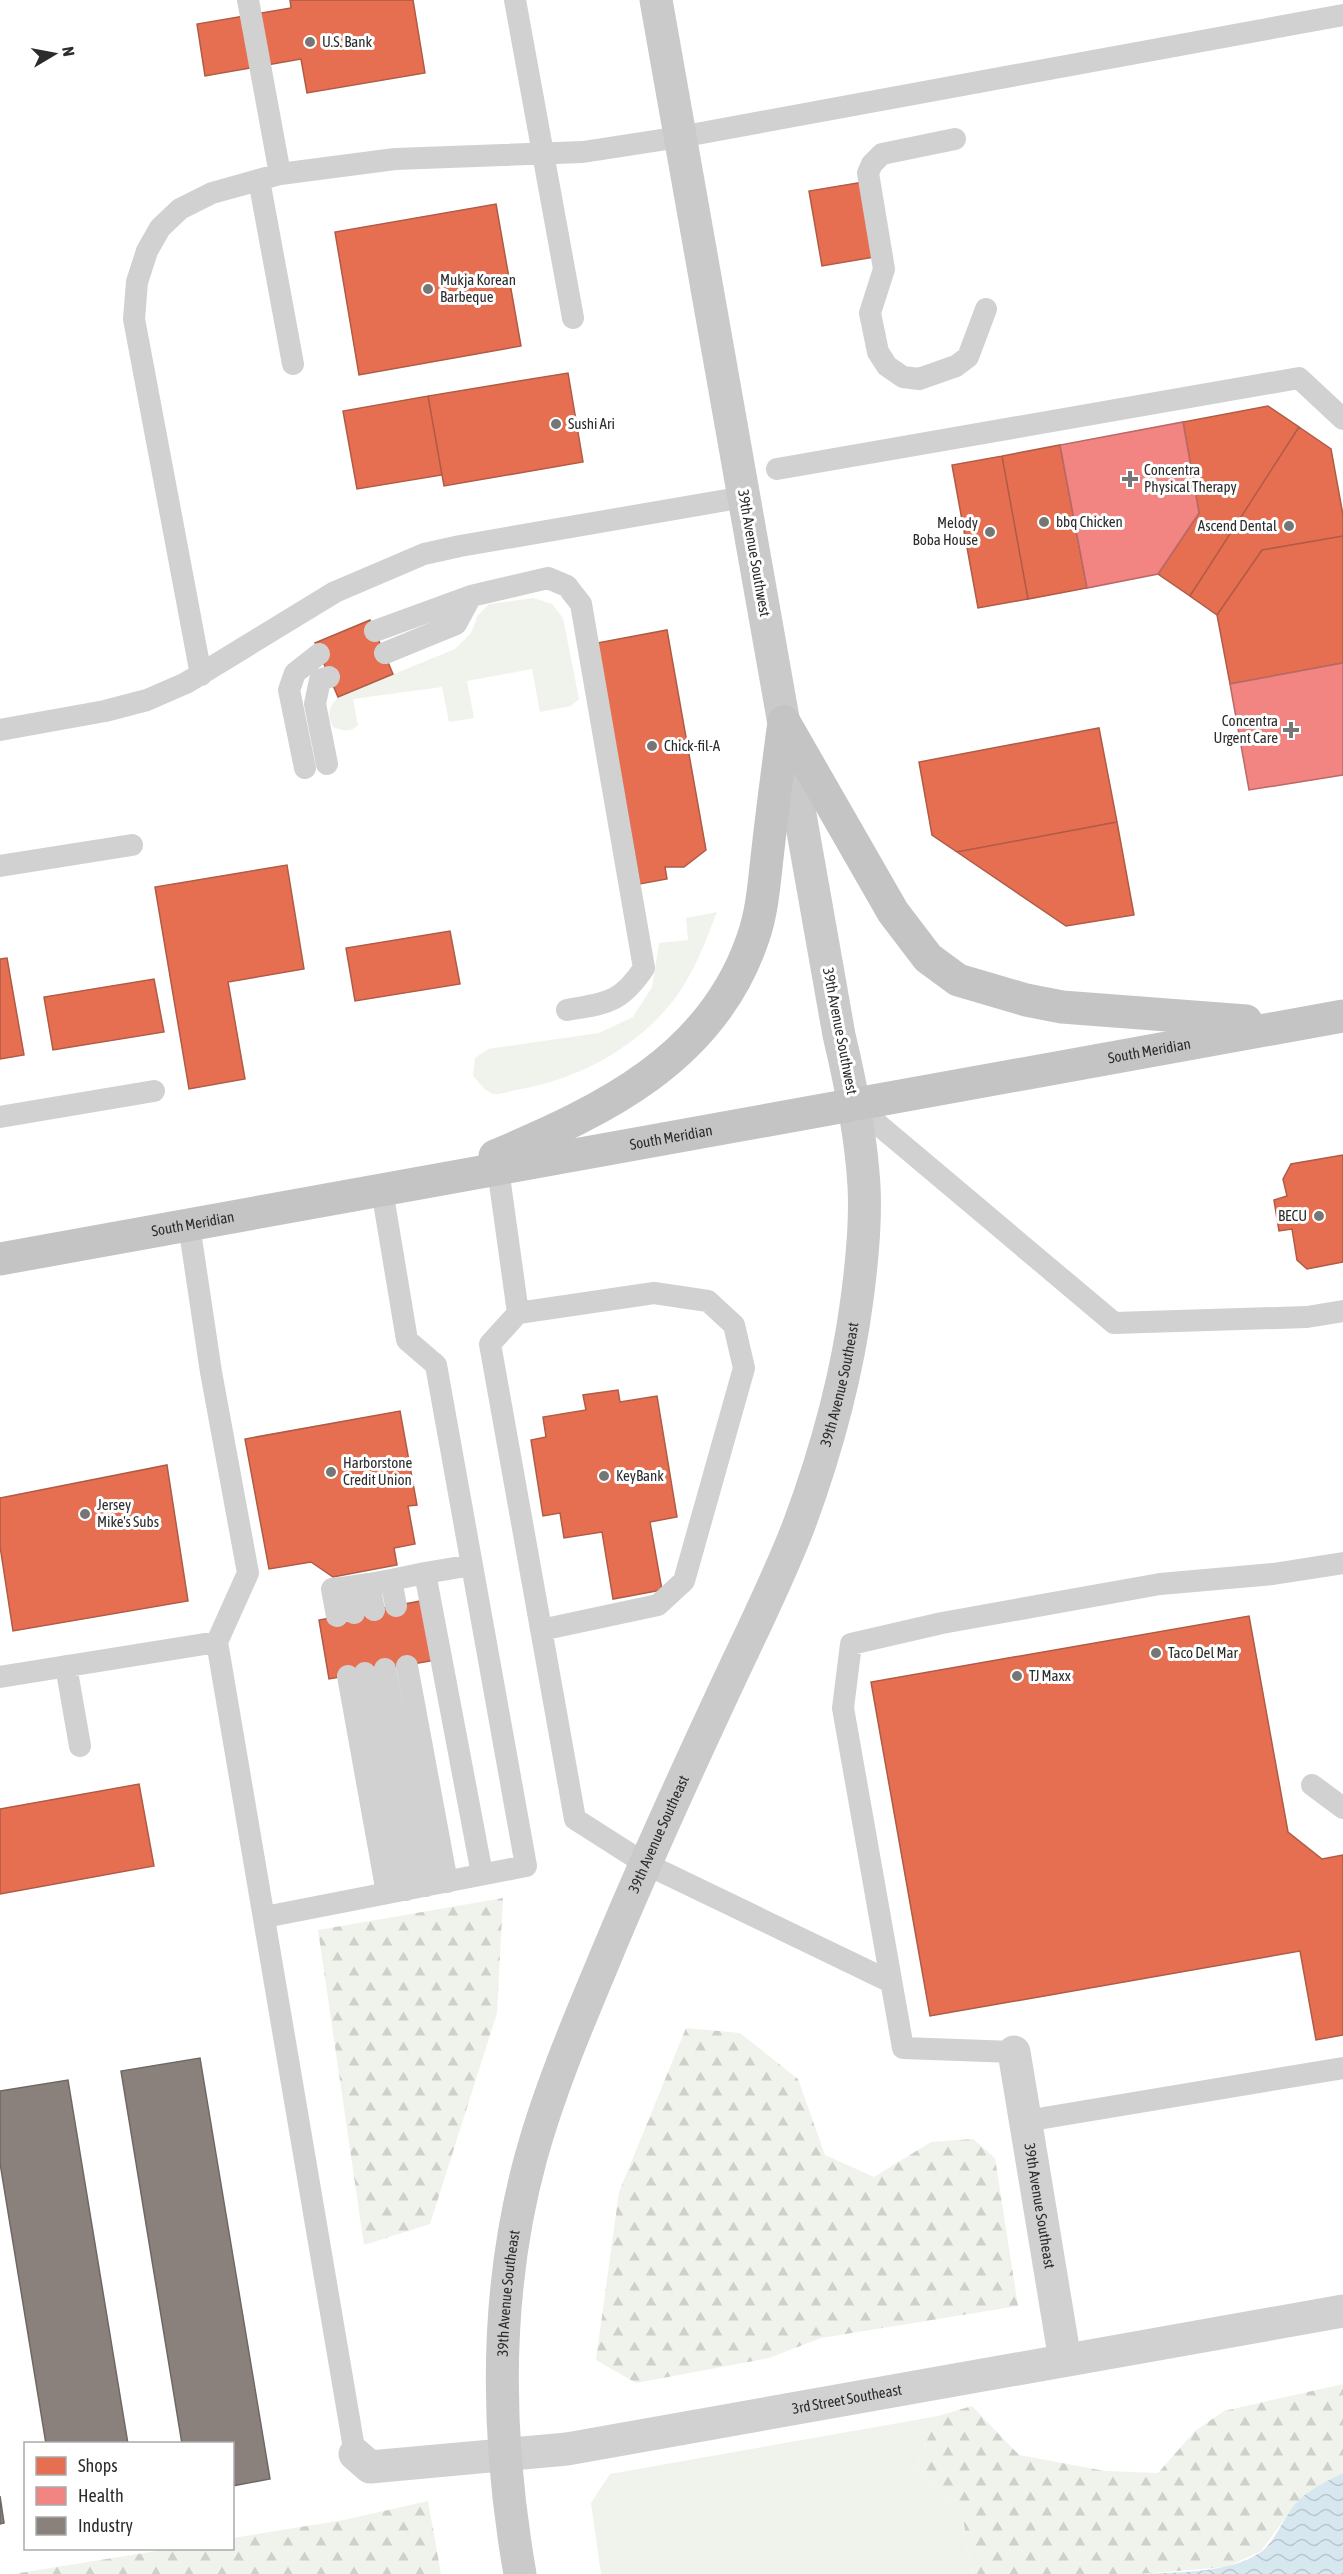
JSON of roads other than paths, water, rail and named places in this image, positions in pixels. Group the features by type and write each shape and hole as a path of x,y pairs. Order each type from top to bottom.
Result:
{"main road":[{"name":"39th Avenue Southwest","path":"656,0 839,1035 855,1105"},
{"path":"784,722 893,912 928,958 958,980 1026,1000 1062,1007 1293,1025"},
{"path":"434,1181 566,1126 631,1089 674,1058 706,1022 735,980 754,938 762,894 784,722"},
{"name":"South Meridian","path":"0,1259 1343,1016"},
{"name":"39th Avenue Southeast","path":"520,2574 506,2456 501,2385 505,2309 515,2234 530,2161 552,2088 644,1863 798,1528 833,1421 846,1367 863,1256 864,1188 855,1105"}],"street":[{"name":"39th Avenue Southeast","path":"1014,2052 1065,2360"},
{"name":"3rd Street Southeast","path":"355,2454 370,2467 567,2449 1343,2311"}],"lane":[{"path":"248,0 293,364"},
{"path":"515,0 573,318"},
{"path":"201,675 134,319 137,282 147,251 160,228 180,209 212,193 270,177 395,159 583,152 680,137 1343,15"},
{"path":"955,139 882,154 872,164 868,173 884,269 870,313 878,352 887,366 903,377 919,379 939,374 968,357 986,309"},
{"path":"777,469 1299,378 1343,419"},
{"path":"0,730 147,700 201,675 335,592 424,554 744,497"},
{"path":"375,631 471,596 548,578 567,586 581,604 644,968 633,984 613,1001 567,1010"},
{"path":"385,653 456,624 471,596"},
{"path":"305,768 289,690 295,673 319,654"},
{"path":"327,764 315,704 320,680 329,677"},
{"path":"0,866 132,845"},
{"path":"0,1117 154,1091"},
{"path":"855,1105 1114,1323 1307,1317 1343,1311"},
{"path":"498,1169 518,1313"},
{"path":"265,1917 526,1866 436,1365 407,1340 382,1190"},
{"path":"189,1225 211,1372 248,1573 217,1642 355,2454"},
{"path":"541,1630 658,1605 684,1581 744,1368 734,1325 708,1301 654,1293 518,1313 490,1344 574,1819 644,1863 891,1982"},
{"path":"1014,2052 903,2048 843,1708 851,1644 942,1623 1160,1584 1274,1574 1343,1563"},
{"path":"369,1584 365,1611 332,1589 472,1565"},
{"path":"425,1573 482,1874"},
{"path":"0,1677 217,1642"},
{"path":"66,1666 80,1746"},
{"path":"417,1888 376,1671 417,1888"},
{"path":"1312,1785 1343,1808"},
{"path":"1026,2121 1343,2068"}],"water":[{"path":"1343,2473 1343,2574 1139,2574 1218,2568 1248,2559 1267,2547 1291,2509 1301,2498"}],"place":[{"name":"U.S. Bank","path":"310,42"},
{"name":"Mukja Korean Barbeque","path":"428,289"},
{"name":"Sushi Ari","path":"556,424"},
{"name":"Concentra Physical Therapy","path":"1130,479"},
{"name":"bbq Chicken","path":"1044,522"},
{"name":"Ascend Dental","path":"1289,526"},
{"name":"Melody Boba House","path":"990,532"},
{"name":"Concentra Urgent Care","path":"1291,730"},
{"name":"Chick-fil-A","path":"652,746"},
{"name":"BECU","path":"1319,1216"},
{"name":"Harborstone Credit Union","path":"331,1472"},
{"name":"KeyBank","path":"604,1476"},
{"name":"Jersey Mike's Subs","path":"85,1514"},
{"name":"Taco Del Mar","path":"1156,1653"},
{"name":"TJ Maxx","path":"1017,1676"}]}
